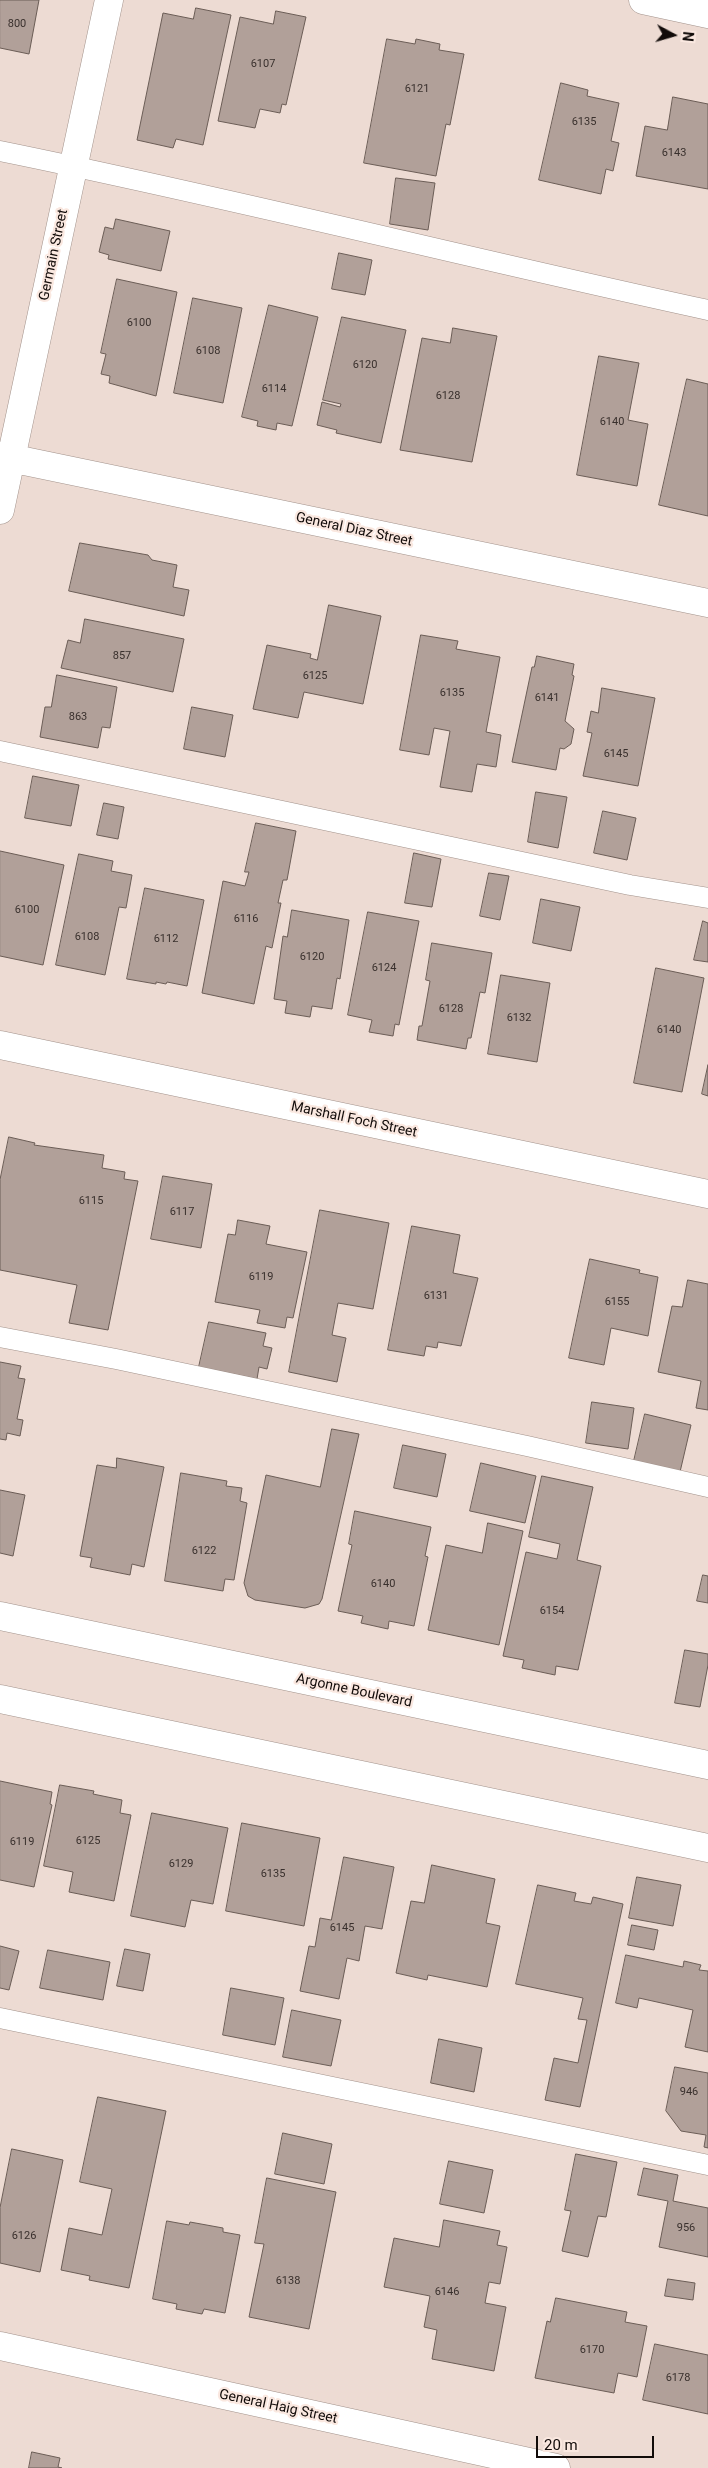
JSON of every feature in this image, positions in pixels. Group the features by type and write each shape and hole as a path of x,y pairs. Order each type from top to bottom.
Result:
{"street":[{"name":"Germain Street","path":"0,510 6,457 109,0"},
{"path":"643,0 708,14"},
{"name":"General Diaz Street","path":"6,457 708,603"},
{"name":"Marshall Foch Street","path":"0,1045 708,1194"},
{"name":"Argonne Boulevard","path":"0,1616 708,1765"},
{"path":"0,1699 708,1848"},
{"name":"General Haig Street","path":"0,2346 556,2468"}],"lane":[{"path":"0,151 708,310"},
{"path":"0,751 620,882 708,898"},
{"path":"0,1337 527,1446 708,1487"},
{"path":"0,2018 708,2165"}],"building":[{"path":"0,0 39,0 29,54 0,48"},
{"path":"196,8 231,15 203,145 176,139 173,148 137,140 163,13 193,19"},
{"path":"276,11 306,17 286,105 282,104 280,113 260,109 255,128 218,121 240,17 273,24"},
{"path":"387,39 415,44 416,39 440,44 439,50 464,54 450,125 446,124 436,176 364,163"},
{"path":"561,83 588,90 587,96 619,103 611,141 619,143 613,171 606,169 601,194 539,180"},
{"path":"673,97 708,104 708,189 636,176 645,126 667,130"},
{"path":"396,178 435,183 428,230 390,224"},
{"path":"116,219 170,231 161,271 108,259 109,255 99,252 105,227 113,229"},
{"path":"339,253 372,260 365,295 332,289"},
{"path":"117,279 177,292 156,396 109,383 110,376 101,374 106,354 101,353"},
{"path":"193,298 242,308 223,403 174,393"},
{"path":"269,305 318,317 292,426 277,423 276,430 257,426 258,421 242,417"},
{"path":"342,317 406,330 381,443 336,433 337,430 317,425 322,402 340,407 341,404 323,400"},
{"path":"453,328 497,336 472,462 400,450 422,338 450,343"},
{"path":"599,356 639,363 628,420 648,424 637,486 577,475"},
{"path":"687,379 708,384 708,516 659,505"},
{"path":"80,543 148,555 152,560 177,565 173,587 189,590 184,616 69,591"},
{"path":"329,605 381,616 363,704 304,692 298,718 253,709 267,645 311,654 310,658 317,660"},
{"path":"85,619 184,639 173,692 61,668 68,640 80,643"},
{"path":"421,635 458,641 456,649 500,657 486,732 501,735 496,767 477,764 472,792 440,787 450,731 434,728 429,755 400,750"},
{"path":"537,656 574,664 572,675 574,676 565,721 574,729 571,744 564,749 560,748 556,770 512,762 532,667 534,667"},
{"path":"57,675 117,687 110,728 102,727 98,748 40,737 45,707 51,707"},
{"path":"602,688 655,698 638,786 583,776 592,733 587,732 591,711 598,713"},
{"path":"192,707 233,715 225,757 184,749"},
{"path":"33,776 79,785 71,826 25,818"},
{"path":"536,792 567,797 558,848 528,842"},
{"path":"104,803 124,807 118,839 97,835"},
{"path":"603,811 636,818 627,860 594,853"},
{"path":"256,823 296,831 287,880 283,880 278,903 281,903 272,948 266,946 254,1004 202,993 223,881 245,886 249,872 245,872"},
{"path":"0,851 64,865 43,965 0,956"},
{"path":"414,853 441,859 432,907 405,903"},
{"path":"79,854 113,861 111,871 132,875 126,908 119,907 105,975 56,965"},
{"path":"489,873 509,876 500,920 480,916"},
{"path":"145,888 204,900 187,986 167,982 166,984 156,982 156,984 127,979"},
{"path":"541,899 580,907 571,951 533,943"},
{"path":"292,910 349,920 340,979 337,978 332,1009 312,1006 310,1017 285,1013 287,1001 274,999 283,936 287,937"},
{"path":"368,912 419,921 399,1025 395,1024 393,1036 369,1032 372,1020 348,1015"},
{"path":"703,921 708,923 708,962 694,960"},
{"path":"432,943 492,953 485,993 480,992 471,1038 468,1038 466,1049 417,1040 419,1026 422,1026 430,981 426,980"},
{"path":"656,968 704,978 682,1092 634,1083"},
{"path":"501,975 550,983 537,1062 488,1054"},
{"path":"708,1065 708,1096 702,1094"},
{"path":"9,1137 35,1143 34,1145 104,1155 102,1168 125,1172 124,1179 138,1181 108,1330 69,1323 77,1285 0,1270 0,1180"},
{"path":"163,1176 212,1184 201,1248 151,1239"},
{"path":"320,1210 389,1223 373,1309 338,1303 332,1335 346,1338 337,1382 289,1372"},
{"path":"238,1220 270,1226 266,1244 307,1252 293,1318 287,1317 285,1328 257,1323 260,1310 215,1302 228,1234 235,1235"},
{"path":"412,1226 460,1235 453,1273 478,1278 461,1346 438,1342 437,1348 426,1346 424,1356 388,1350"},
{"path":"590,1259 640,1270 639,1273 658,1277 648,1336 611,1328 604,1365 569,1358"},
{"path":"688,1280 708,1284 708,1410 696,1408 701,1381 658,1372 672,1306 682,1307"},
{"path":"209,1322 266,1333 263,1346 272,1348 267,1369 259,1367 257,1379 199,1367"},
{"path":"0,1362 21,1366 18,1378 25,1379 17,1419 23,1420 20,1436 7,1433 6,1440 0,1439"},
{"path":"592,1402 634,1408 628,1449 586,1443"},
{"path":"645,1414 691,1425 680,1472 634,1461"},
{"path":"332,1429 359,1434 322,1599 319,1604 305,1608 255,1600 248,1596 244,1583 266,1475 320,1487"},
{"path":"403,1445 446,1454 437,1497 394,1488"},
{"path":"117,1458 164,1467 144,1567 132,1564 130,1575 90,1567 92,1558 80,1556 97,1465 116,1468"},
{"path":"481,1463 536,1476 525,1523 470,1511"},
{"path":"181,1473 227,1481 226,1486 242,1488 240,1501 247,1503 234,1580 225,1579 223,1591 165,1581"},
{"path":"542,1476 593,1487 577,1560 601,1566 578,1670 556,1666 555,1675 522,1668 524,1660 503,1656 526,1552 557,1559 560,1544 529,1537"},
{"path":"0,1490 25,1495 13,1556 0,1553"},
{"path":"355,1511 431,1527 425,1556 428,1557 414,1626 389,1621 388,1629 361,1623 363,1616 338,1611 352,1545 349,1544"},
{"path":"488,1523 523,1531 499,1645 428,1630 446,1545 482,1553"},
{"path":"703,1575 708,1576 708,1603 697,1601"},
{"path":"685,1650 708,1654 708,1665 700,1707 675,1703"},
{"path":"0,1781 52,1792 50,1804 52,1805 34,1887 0,1880"},
{"path":"60,1785 94,1791 93,1794 122,1800 120,1813 131,1815 114,1901 69,1892 73,1872 44,1866"},
{"path":"152,1813 228,1828 213,1904 191,1900 185,1927 131,1916"},
{"path":"242,1823 320,1838 304,1926 226,1911"},
{"path":"344,1857 394,1867 382,1929 365,1926 359,1961 347,1958 339,1999 300,1991 309,1946 315,1947 320,1918 331,1920"},
{"path":"432,1865 495,1879 486,1923 500,1926 487,1987 428,1975 427,1980 396,1973 411,1901 424,1903"},
{"path":"637,1877 681,1885 673,1926 629,1918"},
{"path":"538,1885 576,1893 574,1901 591,1904 593,1897 623,1904 580,2107 545,2100 554,2058 578,2063 587,2020 578,2019 583,1998 516,1984"},
{"path":"632,1925 658,1930 654,1950 628,1945"},
{"path":"0,1946 19,1951 9,1990 0,1988"},
{"path":"125,1949 150,1954 143,1991 117,1986"},
{"path":"48,1950 110,1962 103,2000 40,1988"},
{"path":"626,1955 683,1967 684,1961 701,1965 699,1970 708,1971 708,2052 685,2047 693,2010 639,1998 637,2008 616,2003"},
{"path":"231,1988 284,1998 275,2045 223,2035"},
{"path":"292,2010 341,2020 331,2066 283,2057"},
{"path":"439,2039 482,2048 474,2092 431,2083"},
{"path":"675,2067 708,2073 708,2148 704,2147 706,2135 681,2131 666,2111"},
{"path":"98,2097 166,2111 129,2288 89,2280 90,2276 61,2270 69,2228 102,2235 112,2189 80,2182"},
{"path":"283,2133 332,2144 324,2184 275,2174"},
{"path":"12,2149 63,2160 40,2272 0,2263 0,2208"},
{"path":"576,2154 617,2162 606,2217 598,2216 588,2257 562,2251 571,2211 565,2210"},
{"path":"449,2161 493,2170 484,2213 440,2204"},
{"path":"644,2168 678,2175 673,2201 708,2208 708,2257 659,2247 668,2201 638,2195"},
{"path":"267,2178 336,2192 309,2329 249,2317 264,2244 255,2243"},
{"path":"444,2220 500,2231 497,2245 507,2247 500,2284 489,2282 485,2303 506,2307 494,2371 432,2359 437,2330 424,2327 430,2296 384,2287 394,2238 439,2247"},
{"path":"167,2221 189,2225 190,2222 223,2228 223,2232 240,2235 225,2313 204,2309 202,2314 176,2309 177,2304 153,2299"},
{"path":"668,2279 695,2283 693,2300 665,2296"},
{"path":"556,2298 627,2312 625,2322 647,2326 637,2377 618,2373 614,2393 535,2378 547,2321 550,2322"},
{"path":"655,2344 708,2355 708,2414 643,2400"},
{"path":"32,2452 60,2458 58,2467 62,2468 29,2468"}]}
